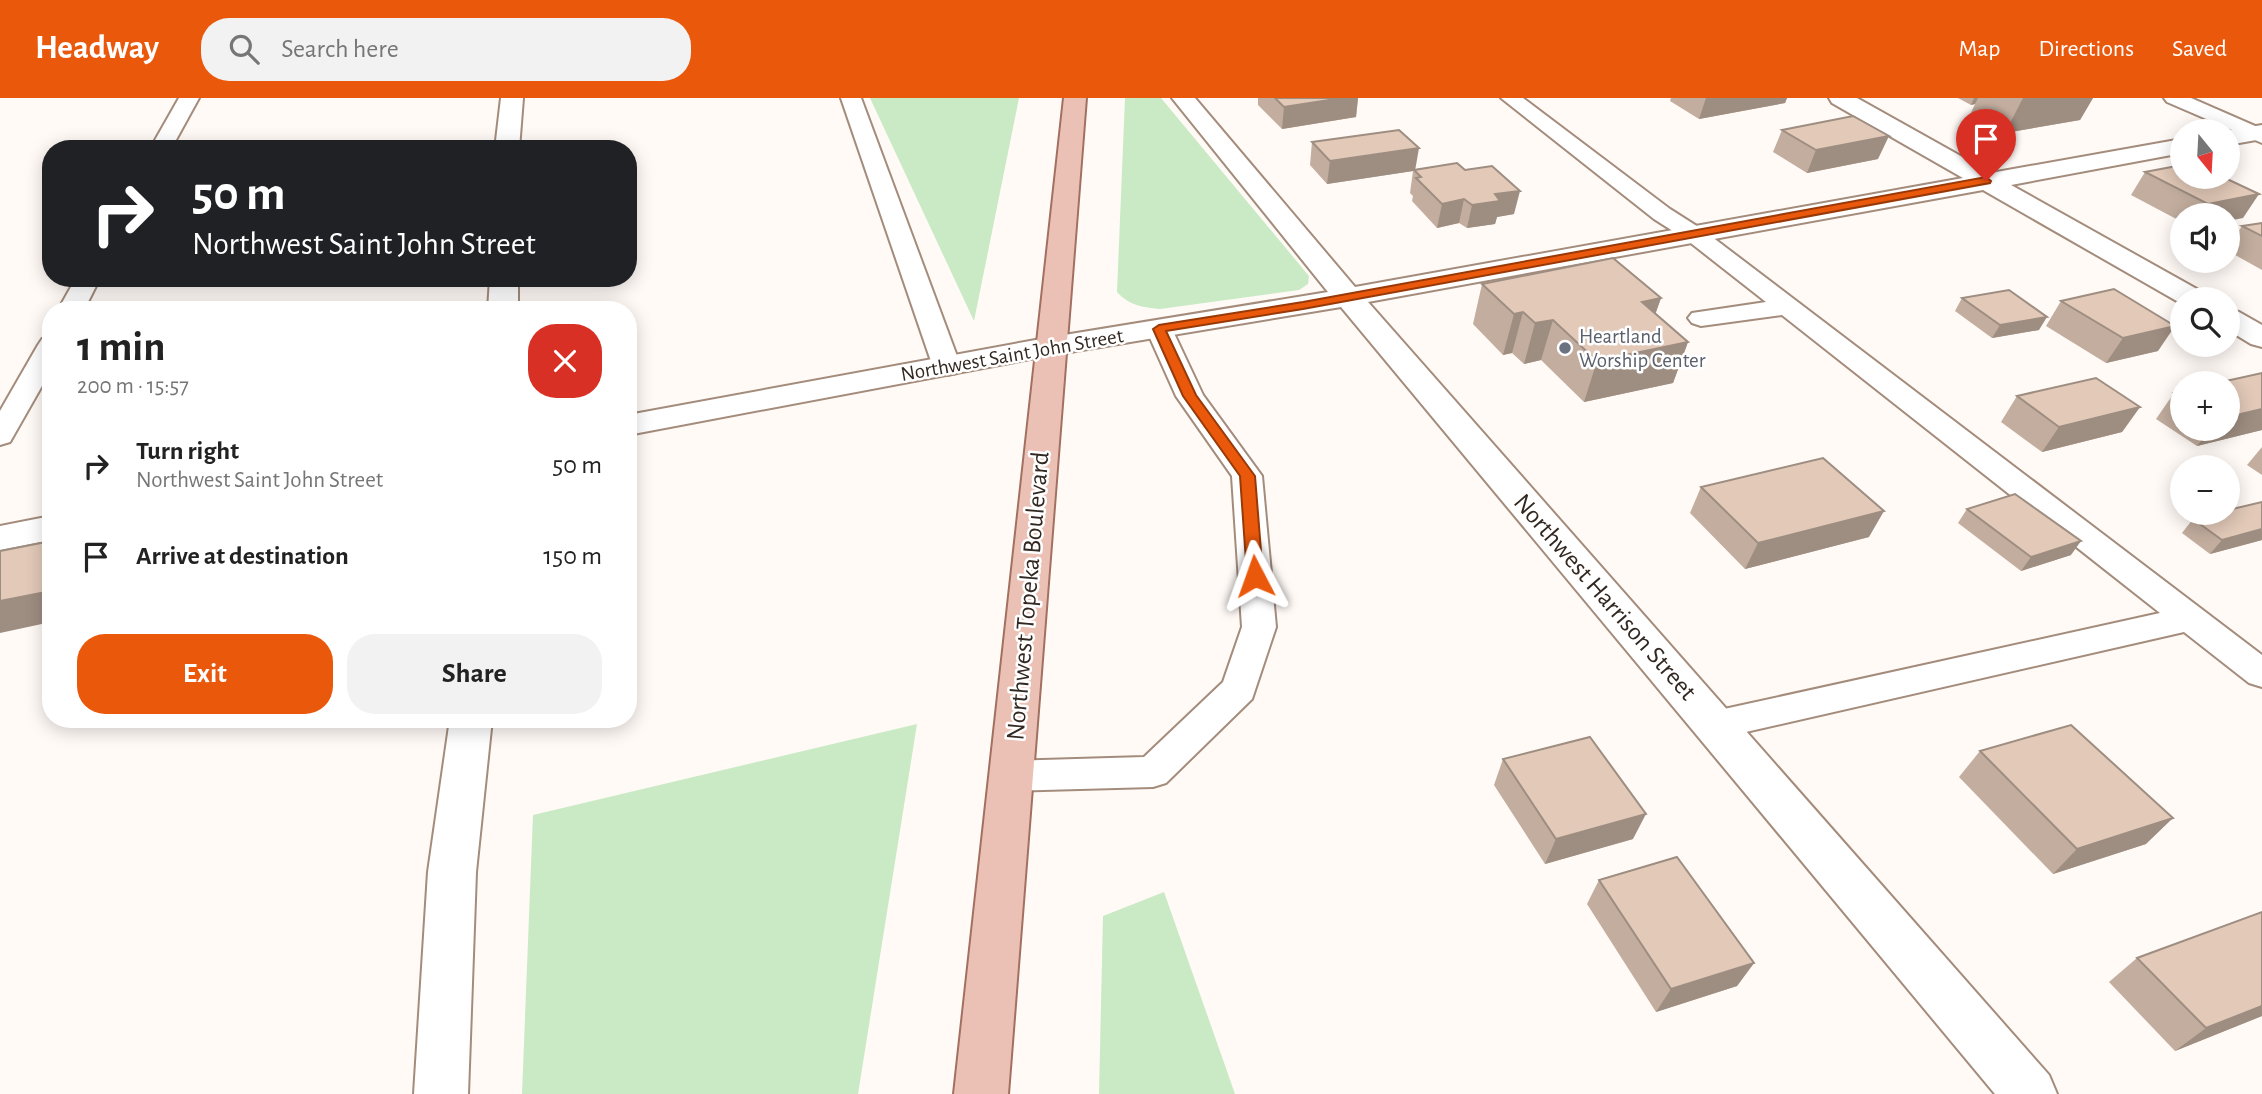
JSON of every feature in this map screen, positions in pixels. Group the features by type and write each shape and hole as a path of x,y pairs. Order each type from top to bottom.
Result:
{"main road":[{"name":"Northwest Topeka Boulevard","path":"981,1094 1075,98"}],"street":[{"path":"508,140 512,98"},
{"name":"Northwest Harrison Street","path":"1183,98 1348,297 2030,1094"},
{"path":"1840,98 2173,287"},
{"path":"2240,136 2260,134"},
{"name":"Northwest Saint John Street","path":"637,423 1052,346 1348,297 2170,148"},
{"path":"2240,325 2262,338"},
{"path":"0,538 42,530"},
{"path":"441,1094 452,872 470,728"}],"lane":[{"path":"165,140 189,98"},
{"path":"851,98 947,367"},
{"path":"1511,98 1662,214 1695,235 2262,674"},
{"path":"2174,98 2260,134"},
{"path":"1701,318 1787,307"},
{"path":"1011,776 1153,772 1239,689 1259,627 1247,476 1189,396 1159,329"},
{"path":"0,436 42,361"},
{"path":"1715,725 2190,618"}],"green space":[{"path":"870,98 1019,98 974,321"},
{"path":"1125,98 1161,98 1309,276 1308,284 1299,290 1160,309 1132,303 1117,292"},
{"path":"917,724 858,1094 522,1094 533,815"},
{"path":"1164,892 1235,1094 1099,1094 1103,916"}],"building":[{"path":"1275,98 1342,98 1284,107"},
{"path":"1853,116 1889,136 1816,150 1782,130"},
{"path":"1399,130 1419,148 1330,161 1312,142"},
{"path":"1457,163 1465,170 1492,166 1520,191 1495,194 1500,201 1472,205 1464,199 1442,204 1416,178 1421,177 1414,170"},
{"path":"2170,167 2170,185 2145,172"},
{"path":"2240,185 2259,194 2213,203 2206,203 2178,189 2240,189"},
{"path":"2262,223 2262,236 2242,226"},
{"path":"1613,258 1661,298 1642,302 1688,342 1597,361 1553,320 1535,323 1523,312 1514,314 1482,284"},
{"path":"2114,289 2170,323 2170,327 2123,338 2061,301"},
{"path":"2009,290 2047,317 2000,325 1962,298"},
{"path":"2262,373 2262,409 2240,414 2240,378"},
{"path":"2096,378 2140,407 2059,427 2017,396"},
{"path":"1823,458 1884,511 1758,543 1701,487"},
{"path":"2015,494 2081,541 2031,557 1967,509"},
{"path":"2262,502 2262,529 2222,540 2201,525 2240,525 2240,507"},
{"path":"42,543 42,593 0,601 0,551"},
{"path":"2071,725 2173,818 2077,849 1980,751"},
{"path":"1590,737 1646,814 1556,839 1503,759"},
{"path":"1677,857 1754,963 1671,989 1599,880"},
{"path":"2262,912 2262,1006 2206,1028 2137,958"}],"place":[{"name":"Heartland Worship Center","path":"1565,348"}],"route":[{"path":"1255,576 1247,476 1189,396 1159,329 1986,181"}]}
